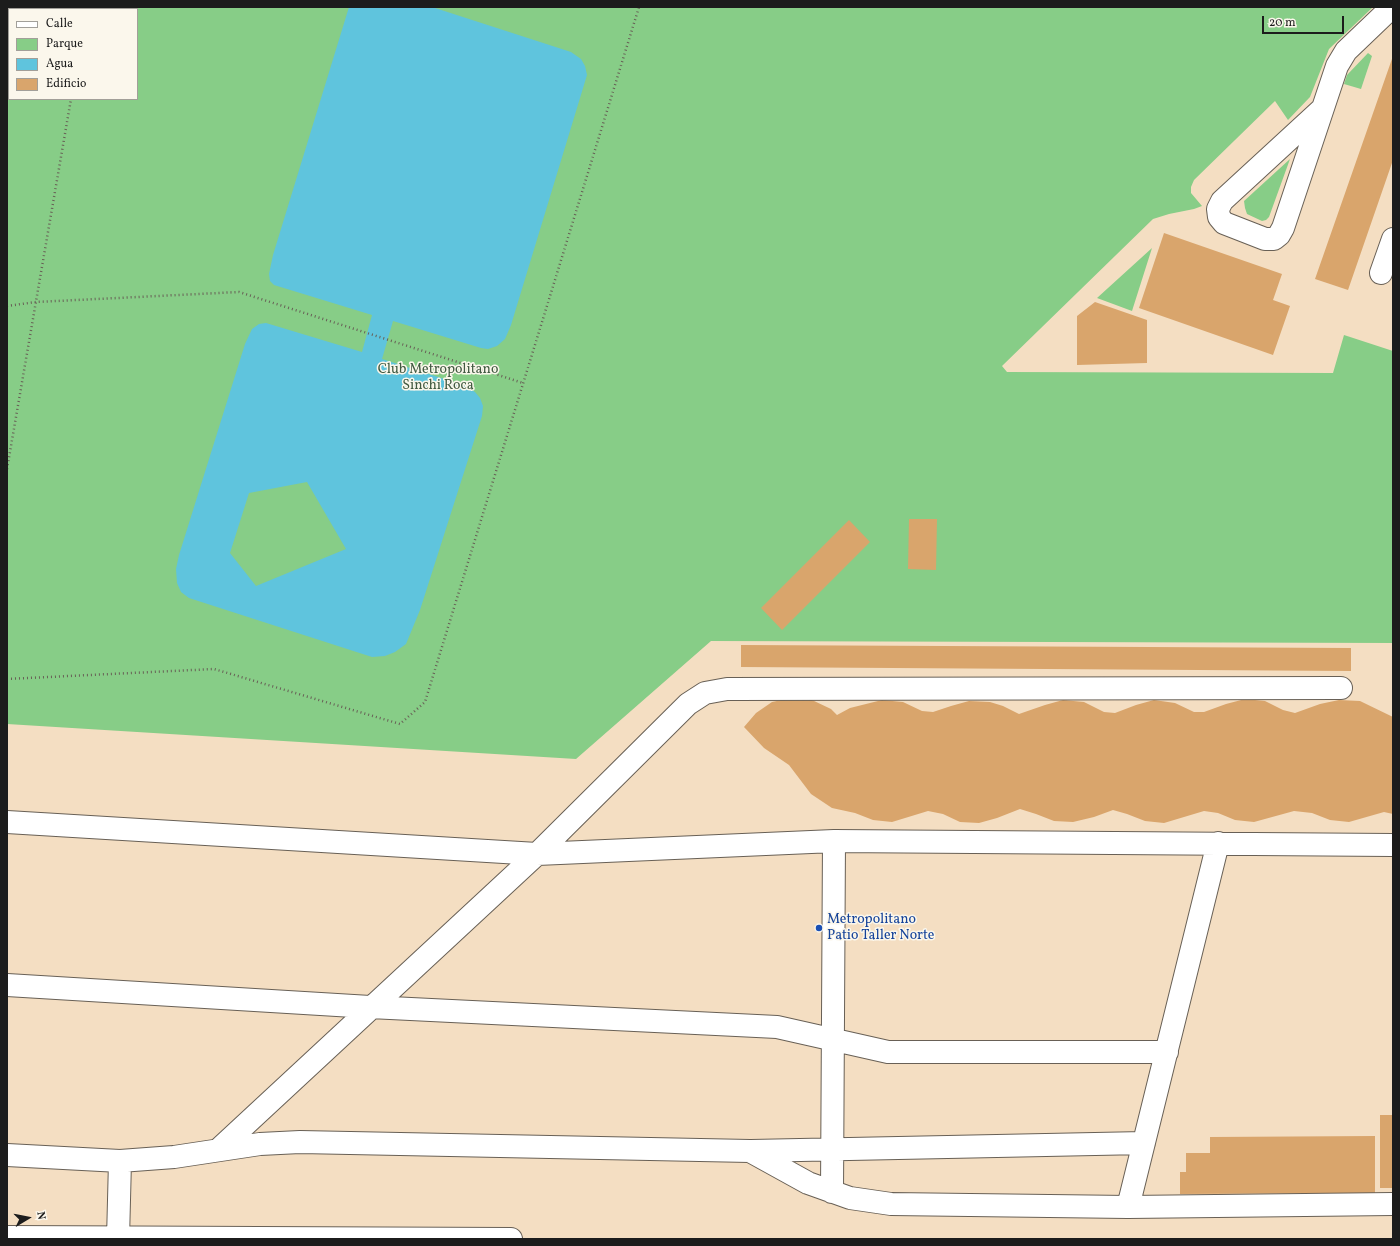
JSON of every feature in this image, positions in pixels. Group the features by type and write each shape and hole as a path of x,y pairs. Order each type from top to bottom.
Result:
{"lane":[{"path":"1322,109 1222,202 1218,208 1219,217 1224,223 1265,239 1274,239 1279,235 1283,228 1337,66 1346,51 1392,7"},
{"path":"1381,273 1393,239"},
{"path":"218,1150 370,1007 537,854 688,704 705,693 727,689 1341,688"},
{"path":"7,822 537,854 834,841 1393,845"},
{"path":"832,1192 834,841"},
{"path":"1128,1207 1218,843"},
{"path":"7,985 370,1007 777,1027 888,1052 1167,1052"},
{"path":"7,1155 120,1161 174,1157 260,1144 300,1142 750,1151 1144,1143"},
{"path":"750,1151 808,1183 850,1198 891,1204 1128,1207 1393,1204"},
{"path":"118,1238 120,1161"},
{"path":"7,1238 511,1239"}],"path":[{"path":"7,679 214,669 400,724 424,702 639,7"},
{"path":"7,469 71,100"},
{"path":"7,306 36,302 239,292 523,384"}],"green space":[{"name":"Club Metropolitano Sinchi Roca","path":"7,7 1373,7 1329,49 1310,97 1288,120 1275,101 1194,180 1191,187 1191,193 1202,206 1153,219 1002,366 1007,372 1333,373 1344,335 1393,351 1393,643 711,641 576,759 7,724"},
{"path":"1368,53 1372,56 1361,89 1344,84 1347,75"},
{"path":"1290,159 1269,217 1262,221 1247,214 1244,201"},
{"path":"1152,248 1132,311 1097,298"}],"water":[{"path":"349,7 432,7 571,52 581,59 585,66 587,75 511,325 505,339 497,346 488,349 481,348 393,321 382,359 466,386 475,392 480,398 483,406 482,416 420,610 406,644 395,652 385,656 372,657 189,598 181,592 177,583 176,569 179,555 245,344 252,329 259,324 266,323 362,352 372,315 274,285 270,281 269,274 273,255","holes":["307,482 346,549 256,586 230,553 249,493"]}],"building":[{"path":"1393,56 1393,160 1348,290 1315,279"},
{"path":"1164,233 1282,274 1273,300 1290,306 1273,355 1139,308"},
{"path":"1095,302 1147,320 1147,363 1077,365 1077,316"},
{"path":"909,519 937,519 936,570 908,569"},
{"path":"849,520 870,542 782,630 761,608"},
{"path":"741,645 1351,648 1351,671 741,667"},
{"path":"791,698 812,700 831,709 837,715 850,708 882,700 903,702 922,711 933,712 969,701 990,702 1003,706 1019,714 1063,700 1084,702 1104,712 1115,713 1154,700 1175,703 1194,712 1204,712 1245,699 1265,701 1283,710 1295,713 1320,704 1339,700 1360,701 1393,717 1393,814 1384,812 1349,822 1330,820 1312,813 1294,811 1254,822 1235,820 1218,813 1204,811 1164,823 1145,821 1113,810 1094,817 1073,822 1054,821 1020,809 979,823 960,822 943,814 928,811 892,822 873,820 855,813 832,808 811,794 789,765 764,748 744,727 756,713 772,702"},
{"path":"1380,1115 1393,1115 1393,1188 1380,1188"},
{"path":"1375,1136 1375,1193 1180,1194 1180,1172 1186,1172 1186,1153 1210,1153 1210,1137"}],"place":[{"name":"Metropolitano Patio Taller Norte","path":"819,928"}]}
